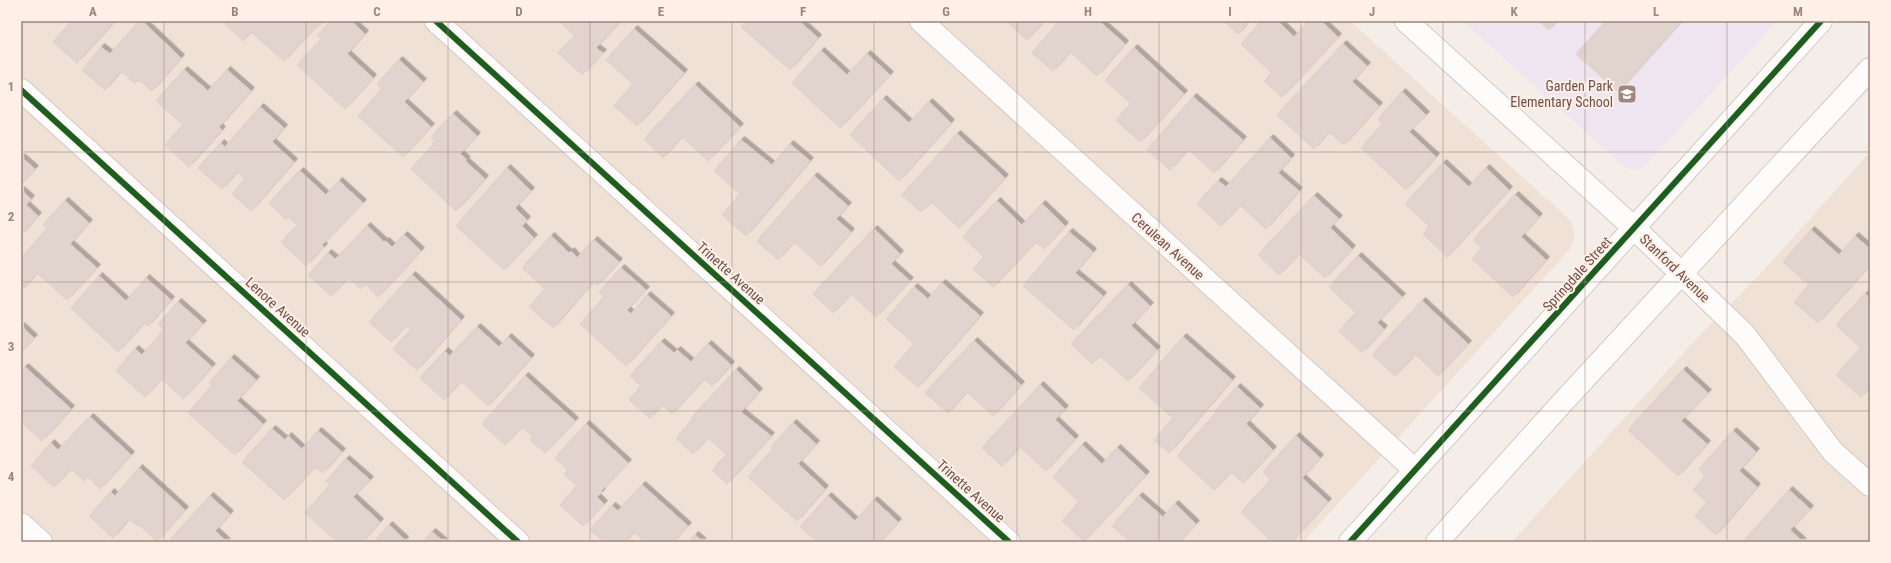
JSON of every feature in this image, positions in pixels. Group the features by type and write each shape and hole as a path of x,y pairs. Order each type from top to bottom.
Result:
{"street":[{"name":"Trinette Avenue","path":"436,21 1010,542"},
{"name":"Cerulean Avenue","path":"921,21 1415,470"},
{"name":"Stanford Avenue","path":"1406,21 1634,228 1746,335 1833,452 1870,486"},
{"name":"Springdale Street","path":"1350,542 1821,21"},
{"path":"1437,542 1562,403 1870,69"},
{"name":"Lenore Avenue","path":"21,90 518,542"},
{"path":"21,524 40,542"}],"shaded area":[{"path":"21,21 1350,21 1571,221 1575,237 1571,248 1303,542 21,542"},
{"name":"Garden Park Elementary School","path":"1463,21 1777,21 1645,166 1635,170 1624,167"},
{"path":"1870,152 1870,542 1512,542 1686,350 1762,272"}],"building":[{"path":"72,21 115,21 77,63 53,42"},
{"path":"139,21 142,21 181,58 152,91 138,79 135,84 121,71 105,90 82,70 101,47 110,54"},
{"path":"228,21 324,21 317,28 315,27 284,61 251,32 243,41 225,24"},
{"path":"331,21 351,21 365,34 347,54 373,78 345,109 297,65 322,39 318,35"},
{"path":"559,21 621,21 596,48 603,53 582,75 558,53 575,36"},
{"path":"746,21 799,21 818,38 790,70 741,27"},
{"path":"1006,21 1044,21 1027,40"},
{"path":"1059,21 1099,21 1125,44 1097,76 1070,52 1053,71 1032,53"},
{"path":"1224,21 1249,21 1238,34"},
{"path":"1262,21 1278,21 1294,37 1309,21 1321,21 1338,37 1282,97 1264,81 1272,73 1241,44"},
{"path":"1539,21 1557,21 1549,30"},
{"path":"1606,21 1682,21 1618,92 1576,54"},
{"path":"634,29 684,73 637,126 614,106 633,84 606,60"},
{"path":"1343,44 1367,66 1352,82 1379,106 1344,145 1329,132 1314,149 1277,115"},
{"path":"1134,48 1184,94 1140,142 1116,120 1131,104 1105,80"},
{"path":"821,51 847,75 867,54 890,75 840,128 792,83"},
{"path":"399,60 423,82 404,102 431,127 403,157 358,116 382,89 377,84"},
{"path":"184,70 208,91 227,70 251,91 219,127 222,130 189,167 165,145 183,125 156,101"},
{"path":"695,85 740,127 708,161 682,137 663,158 644,139"},
{"path":"1402,92 1426,115 1409,132 1436,157 1406,190 1361,148 1382,124 1378,119"},
{"path":"1193,97 1243,140 1214,173 1188,149 1170,170 1147,150"},
{"path":"883,99 909,123 929,102 951,123 899,181 850,135"},
{"path":"260,107 284,128 272,142 294,162 251,211 232,194 245,179 237,172 222,189 198,168 221,143 225,147"},
{"path":"453,114 477,136 460,154 467,160 465,161 485,179 456,211 411,169 433,145 432,144 435,141 431,137"},
{"path":"957,134 1005,178 959,228 931,202 921,212 902,195"},
{"path":"1270,138 1291,158 1278,173 1299,191 1266,229 1240,205 1221,226 1197,204 1218,181 1226,187"},
{"path":"741,140 772,165 790,144 810,161 746,236 722,215 740,194 714,171"},
{"path":"21,157 35,169 21,184"},
{"path":"1443,163 1469,187 1486,168 1509,190 1447,257 1423,234 1430,227 1405,204"},
{"path":"507,168 531,191 515,208 527,220 522,226 534,238 504,270 456,226"},
{"path":"300,171 326,195 339,181 363,203 322,245 324,247 306,266 281,242 298,225 288,217 286,220 269,203"},
{"path":"814,176 848,206 836,219 851,232 821,266 794,242 778,260 757,241"},
{"path":"21,190 31,199 26,205 38,216 21,235"},
{"path":"1515,195 1539,217 1521,237 1546,260 1513,297 1472,259 1482,248 1473,240"},
{"path":"1314,196 1339,219 1330,228 1352,249 1325,278 1299,254 1279,275 1258,255"},
{"path":"65,201 89,223 70,244 97,268 67,300 37,273 21,291 21,258 47,229 43,225"},
{"path":"997,201 1022,225 1042,204 1065,226 1044,249 1036,242 993,287 973,269 984,257 963,237"},
{"path":"367,226 384,242 386,241 392,247 404,235 421,251 378,297 365,284 361,289 348,278 331,296 308,275 328,253 335,259"},
{"path":"874,229 900,254 891,264 910,281 876,317 851,294 833,313 813,294"},
{"path":"1811,230 1839,255 1855,236 1870,249 1870,265 1818,323 1794,302 1809,285 1783,262"},
{"path":"1069,232 1093,252 1075,273 1103,296 1074,330 1023,286"},
{"path":"551,236 569,253 571,251 577,258 594,240 619,262 597,286 593,282 553,328 529,307 545,289 522,268"},
{"path":"1358,256 1402,297 1377,323 1384,329 1362,353 1339,331 1356,313 1329,287"},
{"path":"621,268 646,290 627,310 631,314 647,295 671,316 626,366 580,324 604,297 599,292"},
{"path":"412,275 461,320 417,370 393,349 411,330 406,325 391,342 369,322"},
{"path":"99,276 126,301 146,278 171,300 148,326 144,323 118,352 71,308"},
{"path":"942,283 980,316 918,387 894,367 914,344 886,319 914,287 928,299"},
{"path":"1128,285 1150,306 1131,326 1157,350 1128,381 1100,356 1092,364 1071,344"},
{"path":"1865,294 1870,298 1870,387 1861,397 1836,375 1861,348 1836,325"},
{"path":"1422,301 1468,344 1438,376 1415,354 1395,376 1372,355"},
{"path":"178,302 203,324 185,343 212,367 183,399 162,379 145,397 116,371 135,349 142,355 160,335 159,334 163,329 158,324"},
{"path":"21,326 34,338 21,352"},
{"path":"477,327 499,347 508,337 531,358 488,406 461,381 444,400 420,378 445,351 450,356"},
{"path":"1183,337 1232,380 1169,453 1154,440 1173,418 1139,388"},
{"path":"974,341 1021,385 993,416 967,392 948,413 925,393"},
{"path":"661,342 674,353 677,350 691,362 708,344 731,365 712,386 704,379 672,414 662,405 650,418 629,400 641,386 630,376"},
{"path":"231,358 256,380 237,401 263,424 235,455 188,413 212,386 209,383"},
{"path":"25,367 71,409 42,441 21,422 21,371"},
{"path":"736,370 759,392 741,412 771,436 727,484 712,470 727,455 708,438 693,454 676,438 693,419 691,418"},
{"path":"1683,370 1708,393 1681,421 1707,444 1678,476 1628,430"},
{"path":"525,376 575,421 545,453 530,440 533,437 522,427 505,445 482,424"},
{"path":"1040,385 1065,409 1055,420 1075,439 1046,471 1020,447 1002,466 982,448"},
{"path":"1237,387 1260,408 1246,424 1273,450 1243,483 1231,472 1214,490 1177,456 1217,412 1215,411"},
{"path":"90,417 131,455 100,489 88,477 84,481 71,469 54,487 31,466 51,443 58,450"},
{"path":"793,423 816,444 798,464 825,489 797,521 748,477 773,449 771,447"},
{"path":"586,424 628,463 601,491 602,492 597,497 604,504 583,526 560,505 577,486 564,474 568,470 555,458"},
{"path":"272,429 285,440 288,436 302,449 318,431 342,452 323,473 315,467 284,500 242,462"},
{"path":"1733,431 1756,452 1739,471 1757,487 1716,535 1695,516 1707,502 1693,490 1705,476 1699,469"},
{"path":"1296,436 1320,458 1302,478 1328,502 1291,542 1272,542 1241,512 1271,480 1263,472"},
{"path":"1082,445 1102,464 1117,448 1146,475 1084,541 1062,521 1079,502 1053,477"},
{"path":"346,459 370,480 353,497 380,522 362,542 337,542 305,513 330,485 326,481"},
{"path":"139,468 185,510 157,541 138,524 137,526 129,519 113,538 89,516 111,492 115,496"},
{"path":"642,485 688,526 673,542 645,542 634,532 625,542 604,542 590,530 612,506 618,511"},
{"path":"1789,490 1810,509 1790,530 1803,542 1743,542"},
{"path":"210,496 230,514 215,531 227,542 168,542"},
{"path":"828,496 855,521 874,500 898,522 880,542 817,542 800,527"},
{"path":"1139,496 1163,517 1175,504 1196,524 1179,542 1130,542 1112,526"},
{"path":"389,525 405,540 404,542 374,542"},
{"path":"432,532 444,542 423,542"},
{"path":"695,535 703,542 689,542"}],"cycle path":[{"path":"436,21 1009,542"},
{"path":"1350,542 1821,21"},
{"path":"21,90 518,542"}],"place":[{"name":"Garden Park Elementary School","path":"1627,94"}]}
